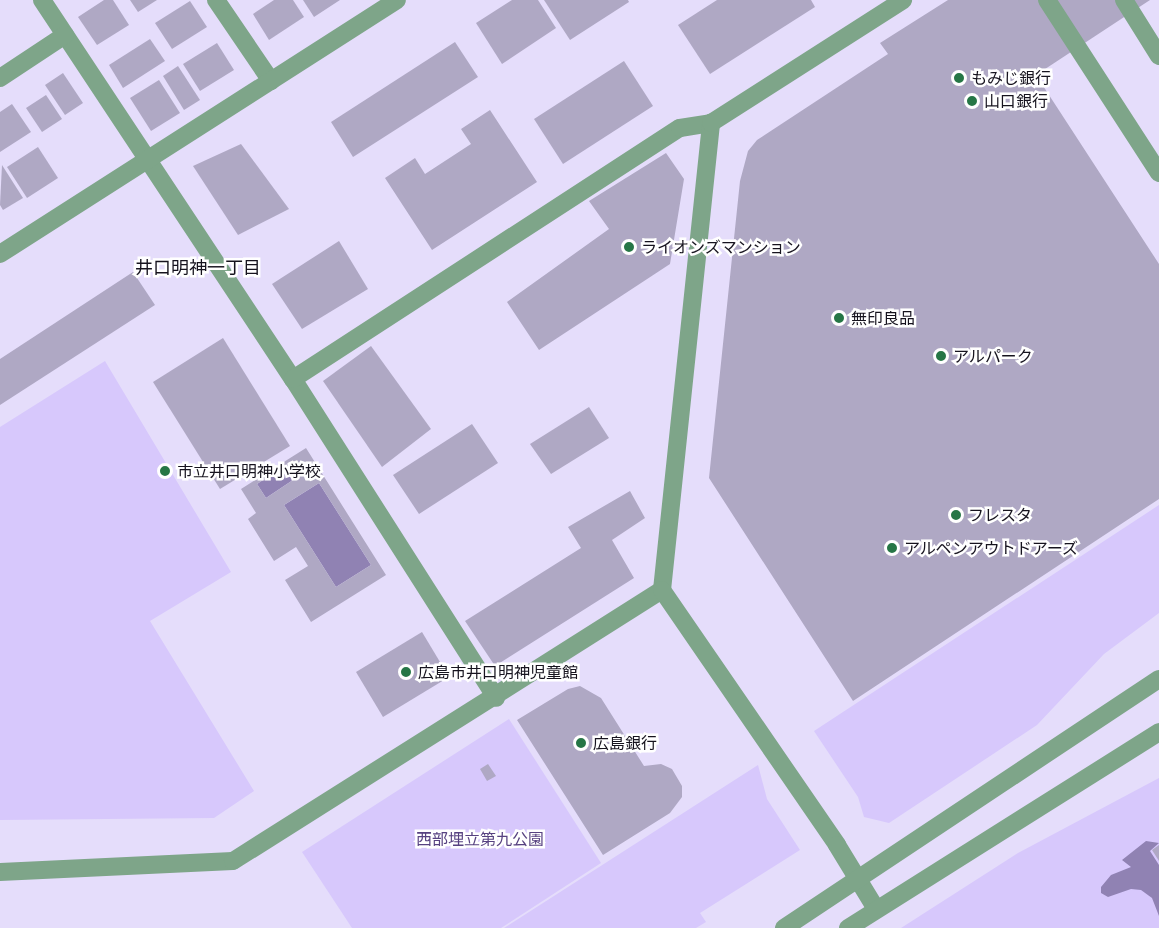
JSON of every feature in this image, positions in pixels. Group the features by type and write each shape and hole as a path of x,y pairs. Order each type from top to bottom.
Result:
{"street":[{"path":"42,0 293,380 496,698"},
{"path":"216,0 271,81"},
{"path":"0,254 397,0"},
{"path":"293,380 680,128 711,123 903,0"},
{"path":"1047,0 1159,173"},
{"path":"1124,0 1159,56"},
{"path":"0,78 65,35"},
{"path":"711,123 662,590 876,909"},
{"path":"0,872 233,861 496,698 662,590"},
{"path":"1108,712 1159,670"},
{"path":"784,928 859,881 1159,679"},
{"path":"848,928 1159,732"},
{"path":"1113,762 1159,747"}],"green space":[{"path":"105,361 231,572 150,621 254,791 214,818 0,820 0,427"},
{"path":"1159,505 1159,613 1104,654 1037,725 889,823 864,817 858,797 814,731"},
{"name":"西部埋立第九公園","path":"509,719 601,863 501,928 352,928 302,852"},
{"path":"758,765 767,799 800,850 700,913 706,922 696,928 504,928"},
{"path":"1159,778 1159,928 901,928 1018,853"}],"shaded area":[{"path":"287,464 296,478 266,498 257,484"},
{"path":"319,483 371,565 336,587 284,505"},
{"path":"1146,841 1159,843 1150,851 1159,865 1159,916 1152,898 1141,890 1131,889 1108,897 1101,893 1101,887 1111,875 1131,867 1122,860"}],"building":[{"path":"104,0 113,0 129,25 97,45 78,17"},
{"path":"130,0 157,0 138,12"},
{"path":"274,0 293,0 304,17 269,40 253,14"},
{"path":"303,0 340,0 314,17"},
{"path":"512,0 538,0 556,28 502,64 476,23"},
{"path":"544,0 628,0 629,2 570,40"},
{"path":"717,0 811,0 815,7 710,74 678,25"},
{"name":"アルパーク","path":"948,0 1150,0 1036,75 1159,264 1159,499 853,701 709,478 740,181 748,151 757,140 888,54 880,43"},
{"path":"190,1 207,27 172,49 155,23"},
{"path":"150,39 165,61 123,88 109,65"},
{"path":"455,42 478,77 353,157 331,122"},
{"path":"217,43 234,70 200,91 183,64"},
{"path":"624,61 653,106 563,164 534,119"},
{"path":"178,66 200,100 184,110 163,76"},
{"path":"63,73 83,103 65,115 45,85"},
{"path":"159,80 180,113 151,131 130,98"},
{"path":"46,95 62,119 42,132 26,108"},
{"path":"12,104 31,132 0,152 0,112"},
{"path":"490,110 537,182 432,250 385,178 415,158 425,174 471,144 461,129"},
{"path":"241,144 289,209 238,235 193,166"},
{"path":"38,147 58,178 27,198 7,167"},
{"name":"ライオンズマンション","path":"666,153 684,179 670,264 539,350 507,302 609,229 589,201"},
{"path":"2,165 23,198 3,210 0,205"},
{"path":"339,241 368,289 302,329 272,284"},
{"path":"133,272 155,305 0,405 0,359"},
{"path":"223,338 290,446 220,489 153,382"},
{"path":"371,346 431,429 382,467 323,381"},
{"path":"589,407 609,438 551,474 530,444"},
{"path":"472,424 498,463 419,514 393,475"},
{"path":"306,448 386,575 311,622 285,580 308,566 296,547 274,561 248,519 256,513 241,489","holes":["287,464 296,478 266,498 257,484","319,483 371,565 336,587 284,505"]},
{"path":"630,491 645,518 612,540 634,578 495,666 465,621 581,548 568,527"},
{"path":"422,632 449,677 383,717 356,672"},
{"name":"広島銀行","path":"580,686 601,698 644,766 661,764 672,769 682,786 682,797 670,813 603,855 517,720 568,689"},
{"path":"488,764 496,776 487,781 480,769"},
{"path":"1159,845 1159,861 1152,850"}],"place":[{"name":"もみじ銀行","path":"959,78"},
{"name":"山口銀行","path":"972,101"},
{"name":"ライオンズマンション","path":"629,247"},
{"name":"無印良品","path":"839,318"},
{"name":"アルパーク","path":"941,356"},
{"name":"市立井口明神小学校","path":"165,471"},
{"name":"フレスタ","path":"956,515"},
{"name":"アルペンアウトドアーズ","path":"892,548"},
{"name":"広島市井口明神児童館","path":"406,672"},
{"name":"広島銀行","path":"581,743"}],"district":[{"name":"井口明神一丁目","path":"198,267"}]}
